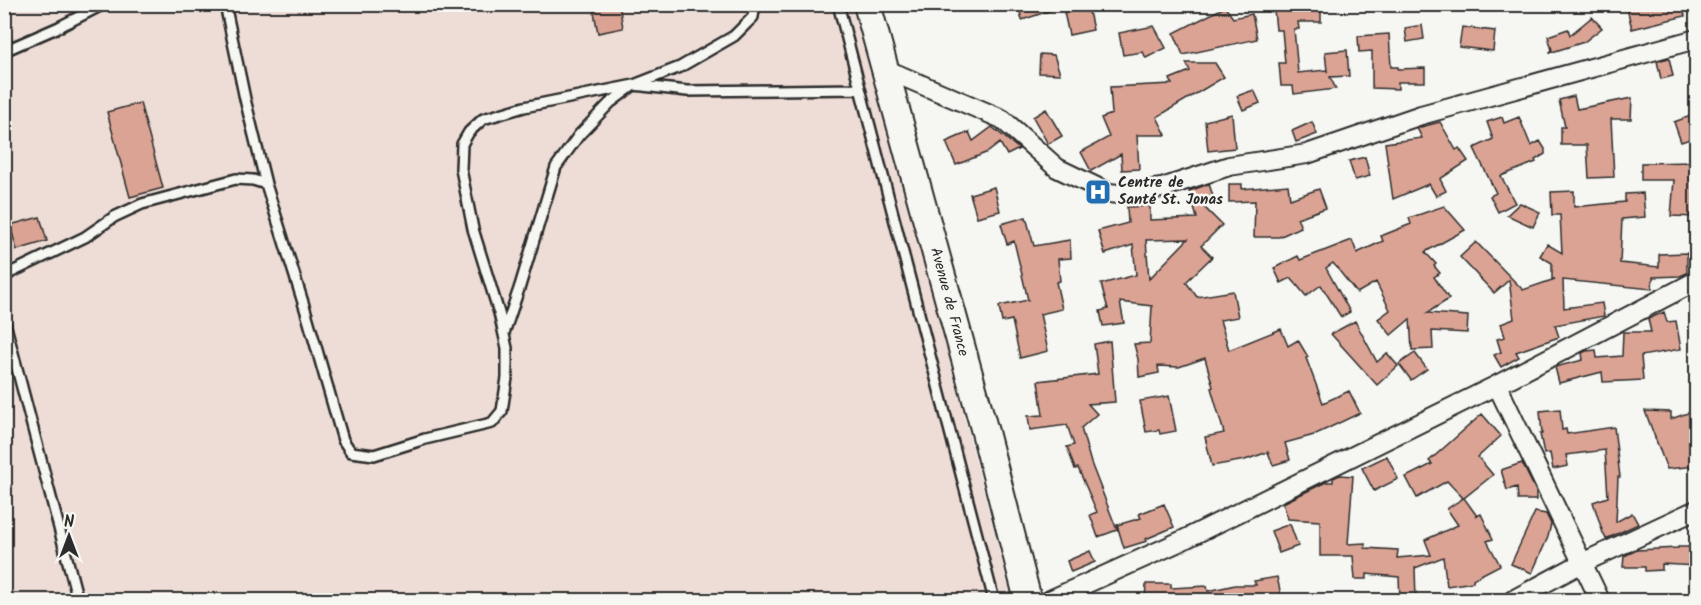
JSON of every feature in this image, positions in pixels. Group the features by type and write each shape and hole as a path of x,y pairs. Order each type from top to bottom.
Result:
{"main road":[{"name":"Avenue de France","path":"867,4 985,432 1028,600"}],"street":[{"path":"885,69 1002,119 1057,168 1109,193 1118,194 1162,188 1229,166 1307,154 1421,115 1696,39"},
{"path":"1050,600 1181,541 1497,385 1696,281"},
{"path":"1497,385 1600,600"},
{"path":"1514,600 1582,563 1696,510"}],"lane":[{"path":"4,51 104,4"},
{"path":"225,4 245,99 267,184 343,440 351,452 374,455 425,439 492,423 502,411 507,378 507,348 500,313 473,229 461,169 462,144 469,132 483,119 634,85 680,67 734,36 753,17 755,4"},
{"path":"838,4 994,600"},
{"path":"504,333 556,167 579,135 610,103 634,85 687,91 859,89"},
{"path":"4,279 10,273 85,237 114,218 142,204 236,179 267,184"},
{"path":"4,319 78,600"}],"shaded area":[{"path":"4,5 858,5 1012,600 5,600"}],"building":[{"path":"619,4 623,28 598,33 593,7"},
{"path":"1018,4 1061,4 1061,7 1022,20"},
{"path":"1301,4 1321,4 1321,22 1298,22 1299,29 1294,29 1298,73 1327,71 1325,52 1347,50 1349,76 1330,77 1336,89 1294,94 1293,86 1281,86 1279,63 1285,63 1282,30 1276,30 1274,10 1301,8"},
{"path":"1626,4 1682,4 1685,16 1632,29"},
{"path":"1088,7 1093,30 1069,35 1064,12"},
{"path":"1225,7 1233,18 1252,14 1257,39 1183,55 1174,33"},
{"path":"1592,17 1602,28 1584,42 1549,53 1552,50 1548,36 1568,29 1570,35"},
{"path":"1422,25 1424,39 1407,42 1405,28"},
{"path":"1154,26 1166,48 1146,58 1143,52 1123,55 1119,33"},
{"path":"1462,27 1495,31 1493,51 1459,47"},
{"path":"1389,34 1391,67 1425,68 1425,82 1398,82 1398,89 1372,88 1372,51 1359,52 1358,36"},
{"path":"1040,54 1054,55 1060,74 1039,73"},
{"path":"1669,58 1673,76 1661,79 1657,61"},
{"path":"1186,63 1215,63 1224,77 1157,117 1166,135 1137,135 1139,169 1122,170 1121,154 1091,171 1081,152 1109,137 1101,118 1112,114 1110,87 1172,84 1170,79 1190,71"},
{"path":"1254,90 1260,103 1243,110 1237,96"},
{"path":"1574,96 1577,109 1632,98 1631,119 1611,119 1614,177 1589,178 1587,145 1561,145 1561,127 1565,127 1559,100"},
{"path":"140,103 163,188 130,197 107,112"},
{"path":"1046,109 1062,136 1048,144 1033,117"},
{"path":"1232,114 1235,148 1208,151 1205,121"},
{"path":"1696,114 1696,137 1681,142 1674,122"},
{"path":"1502,117 1504,123 1519,117 1531,146 1540,141 1545,154 1535,160 1536,162 1501,176 1515,203 1498,212 1490,196 1496,193 1474,148 1493,139 1487,122"},
{"path":"1312,122 1317,134 1296,142 1292,131"},
{"path":"1440,122 1456,150 1459,148 1468,161 1440,179 1446,191 1436,196 1429,184 1393,199 1385,143 1422,138 1417,128"},
{"path":"992,127 1019,149 1007,155 1000,143 988,152 956,165 946,142 969,132 973,141"},
{"path":"1365,157 1370,176 1355,180 1349,161"},
{"path":"1694,162 1696,217 1671,216 1674,180 1641,180 1641,163"},
{"path":"1209,184 1215,202 1198,201 1222,225 1201,246 1212,257 1186,282 1197,297 1233,291 1238,317 1220,320 1229,350 1281,329 1288,346 1298,340 1308,357 1306,358 1323,403 1349,391 1360,413 1314,435 1285,443 1290,460 1273,465 1268,452 1245,460 1212,466 1205,437 1224,433 1205,358 1179,367 1158,366 1159,373 1139,377 1134,344 1150,343 1152,306 1120,302 1124,323 1103,326 1100,311 1108,309 1101,284 1136,275 1133,245 1105,254 1098,231 1128,223 1127,207 1150,206 1150,220 1197,218 1189,191","holes":["1188,239 1149,279 1146,240"]},
{"path":"1229,184 1242,184 1242,189 1288,185 1290,199 1319,189 1326,208 1297,218 1301,227 1279,237 1254,237 1255,201 1229,202"},
{"path":"994,187 1000,211 977,217 970,194"},
{"path":"1574,191 1574,207 1625,202 1625,194 1643,193 1645,217 1622,219 1620,263 1659,267 1659,254 1687,253 1687,273 1680,276 1653,277 1652,289 1563,280 1564,308 1602,303 1604,316 1555,325 1559,337 1516,352 1519,357 1501,367 1494,355 1501,352 1497,339 1505,337 1501,324 1514,319 1509,280 1494,293 1460,257 1476,242 1523,290 1555,279 1552,279 1552,263 1540,256 1547,244 1562,253 1560,215 1552,215 1551,192"},
{"path":"1520,203 1540,212 1533,227 1507,215"},
{"path":"1444,206 1465,230 1425,252 1436,264 1434,266 1440,273 1434,277 1449,299 1427,313 1468,316 1467,333 1432,331 1433,349 1412,350 1410,319 1391,335 1378,319 1390,310 1376,282 1357,293 1333,263 1326,268 1350,312 1341,317 1321,285 1306,296 1291,278 1281,283 1274,268 1298,256 1300,260 1352,240 1357,253 1383,241 1381,236 1411,224 1409,218"},
{"path":"40,217 47,241 17,250 10,225"},
{"path":"1026,217 1034,246 1070,240 1071,258 1058,259 1060,281 1056,282 1062,309 1040,314 1048,351 1020,358 1012,320 1002,322 999,306 1028,300 1014,241 1007,244 1001,224"},
{"path":"1664,312 1667,322 1676,321 1681,349 1641,356 1643,380 1603,382 1602,372 1559,383 1555,367 1583,360 1582,353 1586,351 1596,350 1597,358 1622,356 1623,332 1651,332 1648,319"},
{"path":"1355,321 1377,362 1387,353 1398,366 1377,385 1331,334"},
{"path":"1110,341 1115,402 1088,404 1097,414 1081,428 1091,463 1117,530 1098,537 1090,515 1097,512 1078,468 1075,469 1067,447 1074,445 1067,425 1030,430 1028,416 1043,415 1038,381 1098,374 1094,344"},
{"path":"1415,353 1427,369 1411,380 1399,364"},
{"path":"1169,396 1176,431 1160,434 1159,430 1146,432 1140,401"},
{"path":"1560,409 1562,430 1566,429 1567,434 1614,427 1620,477 1618,477 1616,522 1632,513 1638,524 1606,539 1603,533 1593,502 1608,497 1605,450 1566,455 1568,466 1553,469 1550,453 1544,454 1540,434 1542,434 1540,411"},
{"path":"1696,410 1696,466 1667,469 1645,411 1671,412 1671,419"},
{"path":"1482,414 1501,436 1478,457 1493,475 1464,498 1477,516 1481,514 1493,539 1487,541 1500,565 1473,579 1473,582 1447,586 1443,557 1415,568 1416,600 1400,600 1399,577 1367,574 1367,579 1355,579 1353,556 1320,556 1320,521 1288,519 1283,503 1326,482 1333,482 1333,478 1340,475 1353,476 1348,544 1365,543 1365,548 1398,550 1397,558 1431,555 1425,540 1458,525 1447,509 1463,498 1447,481 1417,498 1406,477 1432,464 1429,461"},
{"path":"1387,456 1398,479 1374,491 1362,468"},
{"path":"1522,463 1536,491 1536,500 1518,500 1517,487 1507,490 1501,470"},
{"path":"1164,504 1174,527 1146,539 1147,541 1124,548 1117,525 1141,518 1139,514"},
{"path":"1535,512 1546,514 1551,524 1548,537 1532,573 1511,564"},
{"path":"1290,524 1298,546 1279,553 1271,531"},
{"path":"1696,547 1696,566 1662,564 1662,570 1645,571 1645,567 1623,567 1624,556 1637,550"},
{"path":"1090,551 1095,562 1071,572 1067,561"},
{"path":"1277,577 1281,595 1258,600 1145,600 1146,584 1171,584 1171,588 1207,586 1208,591 1235,585 1256,585 1254,581"}],"place":[{"name":"Centre de Santé St. Jonas","path":"1098,192"}]}
